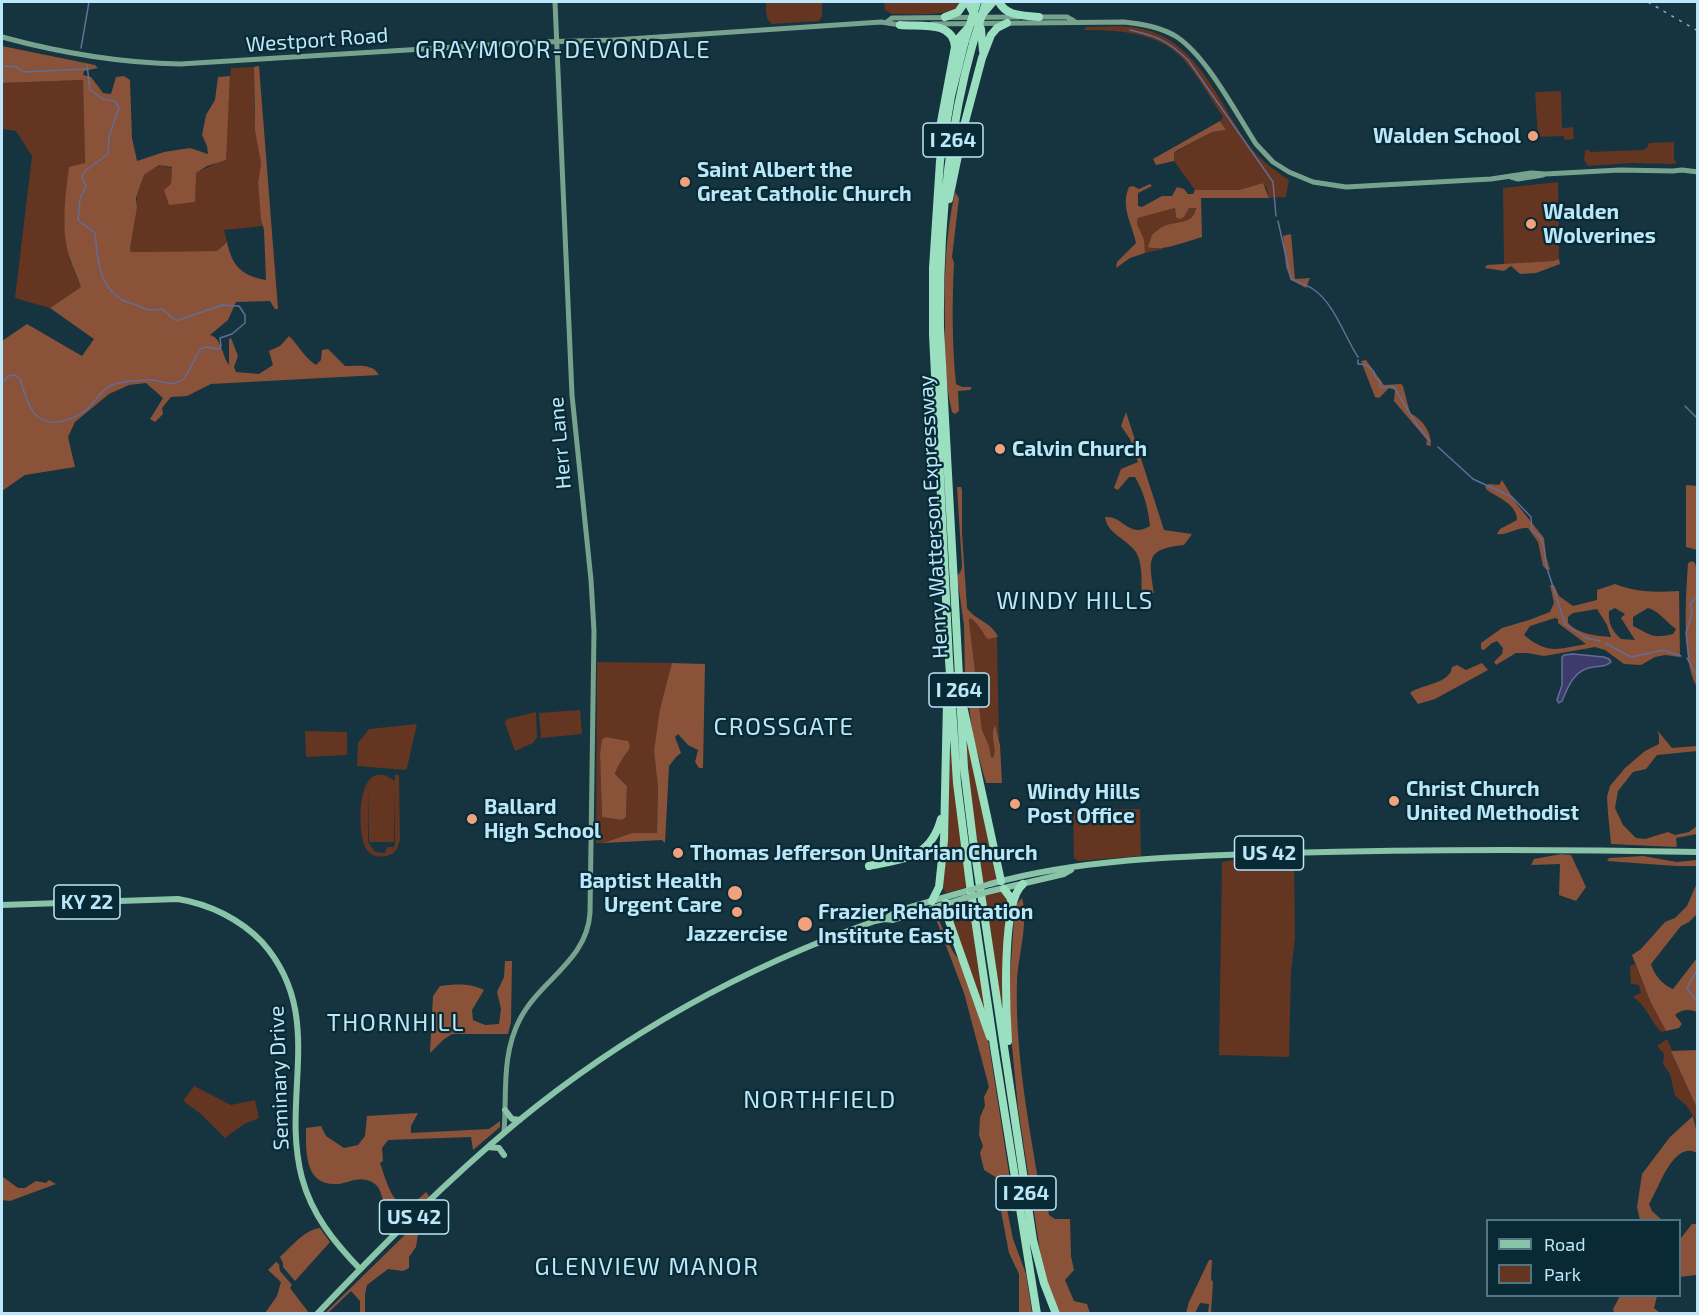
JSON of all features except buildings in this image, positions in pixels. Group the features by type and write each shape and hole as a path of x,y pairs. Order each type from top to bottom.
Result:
{"highway":[{"path":"945,17 958,12 966,2 983,36 982,58"},
{"name":"Henry Watterson Expressway","path":"977,2 957,104 945,194 940,327 963,751 970,818 1036,1257 1056,1314"},
{"name":"Henry Watterson Expressway","path":"986,2 969,43 943,140 935,223 933,334 958,792 995,1053 1036,1314"},
{"path":"935,223 935,171 938,141 955,47 958,39 993,2"},
{"path":"999,2 1005,10 1011,13 1039,17"},
{"path":"942,239 965,122 982,58 997,28 1007,23"},
{"path":"900,25 942,27 952,34 955,47"},
{"path":"932,901 939,887 945,806 949,660"},
{"path":"959,670 966,723 1002,885 1012,904"},
{"path":"869,866 909,857 929,846 937,833 945,806"},
{"path":"1009,1069 1005,995 1012,904 1015,892 1023,884"},
{"path":"939,887 945,900 946,915 995,1053"},
{"path":"925,910 936,910 946,915"}],"main road":[{"name":"Herr Lane","path":"504,1133 508,1053 513,1034 529,1005 566,966 581,944 590,918 594,631 572,391 555,2"},
{"name":"Westport Road","path":"888,22 892,18 945,17 1007,23 1065,24 1074,21 1141,24 1175,36 1198,56 1262,151 1281,168 1305,179 1330,186 1358,187 1511,177 1535,178 1545,174 1620,170 1698,172"},
{"name":"Westport Road","path":"2,37 54,51 104,59 180,64 888,22 900,25 1039,17 1067,17 1074,21"},
{"name":"US 42","path":"885,919 893,920 925,910 945,900 1064,868 1073,869 1181,857 1335,851 1498,849 1698,852"},
{"name":"US 42","path":"1002,885 1023,884 1064,874 1073,869"},
{"name":"Seminary Drive","path":"2,905 172,898 200,904 238,921 267,949 286,978 292,994 298,1025 297,1128 302,1178 309,1199 322,1224 342,1251 360,1269"},
{"name":"US 42","path":"317,1314 360,1269 488,1147 590,1067 692,1003 741,977 807,947 885,919 891,914 932,901 945,900"},
{"path":"505,1110 512,1119 520,1120"},
{"path":"488,1147 499,1148 504,1155"}],"green space":[{"path":"766,2 822,2 822,16 819,21 772,24 767,17"},
{"path":"884,2 962,2 950,11 940,13 892,14 885,10"},
{"path":"1087,27 1138,28 1158,34 1176,45 1204,74 1252,149 1267,164 1289,180 1286,197 1269,198 1263,183 1239,190 1195,190 1174,161 1174,153 1212,132 1226,130 1220,121 1223,117 1199,80 1183,59 1162,43 1137,34 1083,30"},
{"path":"254,67 254,112 261,163 258,182 263,226 224,230 227,242 217,251 131,252 137,196 144,175 159,165 172,168 171,184 215,164 228,107 231,68"},
{"path":"83,80 85,163 64,218 70,261 81,287 50,308 15,298 32,156 16,131 2,129 2,83"},
{"path":"1561,91 1562,128 1573,127 1574,139 1565,140 1563,136 1538,137 1535,92"},
{"path":"1674,142 1674,160 1677,162 1674,164 1631,163 1588,166 1584,160 1585,150 1590,152 1643,150 1649,143"},
{"name":"Walden Wolverines","path":"1558,182 1559,259 1504,265 1503,188"},
{"path":"1192,207 1196,209 1187,220 1164,226 1154,249 1163,247 1163,249 1145,253 1137,224 1138,218 1175,208 1176,217 1184,217"},
{"path":"971,618 983,634 997,637 999,742 995,726 993,758 991,758 982,730 969,621"},
{"path":"597,662 672,663 654,751 658,788 657,834 632,833 603,843 596,843","holes":["606,737 628,741 626,755 618,764 615,774 627,786 626,817 622,820 602,817 600,754"]},
{"path":"580,710 582,734 541,738 539,713"},
{"path":"536,712 537,737 533,743 515,751 505,723 507,719"},
{"path":"965,722 996,877 996,880 983,884 970,792"},
{"path":"417,724 405,770 357,766 358,743 369,729"},
{"path":"305,731 347,732 347,755 306,757"},
{"path":"950,746 968,887 946,893 943,889 948,829"},
{"path":"395,774 399,775 400,840 397,849 392,854 382,857 375,856 369,853 363,842 360,814 362,799 372,777 382,775 395,781","holes":["368,790 369,842 394,842 394,790 395,842 394,847 387,847 385,853 375,852 368,842"]},
{"path":"1140,809 1141,856 1078,861 1074,858 1073,810"},
{"path":"1294,856 1295,937 1291,972 1289,1057 1219,1055 1222,862 1246,858"},
{"path":"1004,891 1009,905 1004,1020 985,896"},
{"path":"970,899 989,1026 948,907"},
{"path":"1635,964 1650,1001 1666,1031 1661,1032 1642,1005 1634,998 1641,993 1639,985 1631,984 1630,966"},
{"path":"1667,1039 1697,1108 1697,1133 1695,1119 1686,1105 1675,1096 1670,1074 1663,1064 1664,1054 1657,1046"},
{"path":"194,1086 231,1105 255,1100 259,1118 244,1124 225,1138 201,1114 183,1101"}],"shaded area":[{"path":"2,46 95,65 98,68 84,71 83,75 91,77 103,93 111,94 116,77 124,76 130,80 132,138 137,161 164,152 190,148 208,154 202,135 206,115 215,100 218,77 230,76 226,160 207,166 196,173 195,202 169,205 164,190 171,184 172,167 159,165 144,175 136,198 137,208 130,248 131,252 217,251 227,242 232,258 239,269 250,276 266,280 264,230 258,182 261,163 255,130 254,67 259,66 278,309 275,309 270,301 236,302 228,320 210,335 219,343 229,365 229,339 231,338 238,356 234,367 236,372 259,374 273,365 269,351 280,346 289,336 316,365 321,360 322,350 328,349 345,366 369,367 379,375 211,384 187,396 171,397 162,408 163,414 155,422 150,419 163,398 146,383 129,385 109,394 75,422 68,437 75,467 25,475 2,491 2,341 27,324 82,356 94,339 50,308 81,287 67,249 64,215 69,167 85,163 83,80 2,83"},
{"path":"1220,121 1226,130 1212,132 1176,151 1174,161 1156,165 1153,159"},
{"path":"1263,183 1269,198 1201,198 1202,237 1175,245 1161,248 1148,247 1156,231 1164,226 1188,220 1196,208 1189,208 1184,217 1179,219 1176,217 1175,208 1138,218 1137,224 1144,240 1145,253 1130,258 1116,268 1117,262 1136,243 1126,208 1129,187 1139,189 1150,184 1152,186 1138,193 1138,206 1142,207 1162,196 1172,196 1177,187 1184,189 1188,194 1193,194 1195,190 1239,190"},
{"path":"955,192 959,198 952,257 954,263 953,324 956,384 962,387 972,387 970,390 958,391 959,411 955,414 952,412 950,401 945,358 945,275 947,242"},
{"path":"1291,234 1295,279 1310,278 1306,288 1291,280 1286,267 1283,236"},
{"path":"1559,259 1560,264 1536,273 1520,274 1511,266 1504,271 1485,268 1487,265"},
{"path":"1366,360 1384,385 1401,384 1403,386 1410,413 1425,426 1430,436 1431,446 1426,445 1427,440 1394,401 1395,390 1389,388 1379,398 1375,397 1361,361"},
{"path":"1126,412 1164,530 1192,534 1184,545 1162,549 1156,553 1151,564 1154,593 1142,595 1141,567 1138,556 1132,547 1109,528 1105,517 1117,519 1137,530 1150,526 1145,500 1135,477 1129,477 1118,490 1114,488 1121,469 1138,462 1130,439 1121,426"},
{"path":"1502,480 1516,503 1544,538 1550,570 1543,566 1538,542 1528,528 1497,534 1500,529 1517,520 1514,510 1487,490 1485,486 1499,485"},
{"path":"1686,485 1697,486 1697,550 1686,547"},
{"path":"957,487 961,487 962,491 967,608 992,628 998,637 988,639 976,622 970,618 982,730 993,758 995,725 1000,745 1002,783 986,783 973,737 965,676 964,625 957,576 962,566"},
{"path":"1692,561 1695,563 1698,574 1697,687 1689,661 1686,627 1688,563"},
{"path":"1615,584 1654,592 1679,591 1680,657 1665,655 1655,657 1641,665 1624,664 1605,650 1595,647 1544,656 1516,653 1496,665 1494,662 1502,654 1503,648 1497,641 1484,650 1481,649 1481,643 1502,628 1550,612 1554,603 1550,585 1554,585 1559,596 1573,606 1597,600 1597,590","holes":["1615,608 1625,614 1621,618 1635,640 1621,639 1618,636 1610,623 1609,611","1648,608 1652,609 1676,629 1673,634 1652,635 1633,626 1633,617","1597,609 1611,637 1588,634 1572,627 1568,623 1568,617 1573,613","1555,618 1558,619 1558,623 1586,644 1560,649 1540,646 1524,635 1530,626"]},
{"path":"1573,654 1604,657 1611,662 1605,666 1581,671 1573,679 1559,703 1557,700 1562,685 1562,657"},
{"path":"672,663 705,664 703,768 699,768 695,762 698,750 688,745 678,734 675,737 681,753 669,766 665,843 662,840 603,843 632,833 657,833 658,788 654,751 660,709"},
{"path":"1482,663 1488,670 1435,699 1418,704 1410,693 1446,677 1452,667 1457,665 1466,670"},
{"path":"1657,730 1672,748 1697,746 1697,751 1657,755 1646,769 1633,772 1618,791 1615,808 1623,825 1636,838 1645,839 1668,832 1675,835 1689,832 1697,826 1697,834 1676,838 1677,846 1675,847 1611,844 1607,797 1610,786 1625,768 1645,751 1659,744"},
{"path":"606,737 628,741 630,747 615,774 627,786 626,817 622,820 602,817 600,754 602,740"},
{"path":"1561,854 1571,855 1586,887 1576,901 1559,895 1560,864 1531,865 1534,859"},
{"path":"1643,856 1677,862 1697,860 1697,866 1607,861 1609,858"},
{"path":"1697,883 1697,914 1681,926 1651,964 1659,979 1673,989 1697,958 1697,1012 1686,1010 1677,1013 1675,1015 1682,1024 1679,1028 1666,1031 1650,1001 1632,955 1641,949 1665,922 1675,918 1687,906"},
{"path":"1022,898 1024,918 1017,981 1018,1031 1038,1179 1046,1183 1049,1215 1055,1219 1070,1219 1071,1256 1074,1270 1065,1280 1074,1301 1087,1304 1090,1313 1059,1313 1048,1285 1040,1251 1018,1108 1008,1005 1013,908"},
{"path":"934,914 959,960 989,1045 1015,1212 1007,1209 1013,1239 1026,1274 1032,1313 1019,1313 1019,1274 1009,1253 997,1178 984,1170 980,1153 983,1146 979,1135 980,1117 985,1106 984,1097 989,1087 964,993"},
{"path":"505,961 512,961 511,1022 508,1034 452,1034 430,1053 433,996 440,986 468,985 484,990 472,1010 473,1020 485,1025 499,1024 501,1009 497,992 504,977"},
{"path":"1698,1050 1697,1108 1671,1051"},
{"path":"418,1113 411,1126 411,1133 489,1129 500,1121 500,1127 473,1150 471,1137 388,1140 382,1148 383,1161 380,1163 395,1199 407,1204 416,1201 426,1192 429,1196 405,1220 388,1207 376,1184 358,1179 337,1184 326,1183 313,1173 307,1156 306,1128 321,1126 326,1136 344,1148 358,1145 365,1136 367,1116"},
{"path":"1693,1116 1697,1133 1697,1153 1688,1151 1681,1153 1674,1159 1662,1178 1649,1204 1652,1211 1661,1219 1640,1219 1637,1207 1642,1174 1670,1137"},
{"path":"3,1177 18,1188 25,1188 36,1181 46,1183 49,1180 56,1184 10,1201 2,1200"},
{"path":"1692,1224 1697,1224 1697,1275 1681,1277 1681,1238"},
{"path":"414,1226 419,1228 416,1247 409,1257 409,1268 403,1271 388,1269 367,1285 365,1313 360,1313 360,1301 351,1291 328,1313 325,1313"},
{"path":"320,1228 330,1242 295,1281 283,1267 280,1257 303,1235"},
{"path":"1209,1260 1212,1260 1211,1279 1213,1282 1211,1313 1208,1313 1209,1304 1200,1303 1195,1313 1186,1313 1189,1302"},
{"path":"276,1262 279,1264 280,1271 292,1285 290,1288 309,1313 265,1313 277,1296 281,1282 268,1270"},
{"path":"1619,1297 1657,1297 1654,1308 1660,1313 1614,1313 1613,1309"}],"waterway":[{"path":"81,48 89,2"},
{"path":"1130,30 1162,40 1188,60 1273,182 1276,216"},
{"path":"2,383 8,376 15,375 20,379 29,404 37,416 49,422 63,421 82,413 113,385 146,380 170,383 180,381 185,378 200,349 205,347 219,349 220,338 232,334 245,323 245,315 239,306 222,305 175,320 162,309 148,310 122,300 114,294 103,279 95,233 78,220 80,199 86,187 82,177 85,171 108,154 109,136 119,108 115,101 103,99 90,90 87,65"},
{"path":"2,66 17,67 23,72 86,69"},
{"path":"1278,221 1291,279 1321,295 1358,357"},
{"path":"1358,360 1358,364 1367,365 1374,372 1375,377 1380,381 1380,387 1394,387 1417,425 1430,441"},
{"path":"1685,406 1698,419"},
{"path":"1438,447 1473,479 1512,497 1531,517 1532,530 1541,538 1544,547 1546,565 1565,624 1586,638 1600,641"},
{"path":"1689,659 1686,633 1692,613 1690,604 1698,591"},
{"path":"1605,643 1631,657 1663,650 1681,656"},
{"path":"1687,658 1698,678"},
{"path":"1698,968 1687,988 1694,998 1698,999"}],"railway":[{"path":"1648,2 1698,31"}],"place":[{"name":"Walden School","path":"1533,136"},
{"name":"Saint Albert the Great Catholic Church","path":"685,182"},
{"name":"Walden Wolverines","path":"1531,224"},
{"name":"Calvin Church","path":"1000,449"},
{"name":"Christ Church United Methodist","path":"1394,801"},
{"name":"Windy Hills Post Office","path":"1015,804"},
{"name":"Ballard High School","path":"472,819"},
{"name":"Thomas Jefferson Unitarian Church","path":"678,853"},
{"name":"Baptist Health Urgent Care","path":"735,893"},
{"name":"Jazzercise","path":"737,912"},
{"name":"Frazier Rehabilitation Institute East","path":"805,924"}],"district":[{"name":"GRAYMOOR-DEVONDALE","path":"563,50"},
{"name":"WINDY HILLS","path":"1075,601"},
{"name":"CROSSGATE","path":"784,727"},
{"name":"THORNHILL","path":"396,1023"},
{"name":"NORTHFIELD","path":"820,1100"},
{"name":"GLENVIEW MANOR","path":"647,1267"}]}
